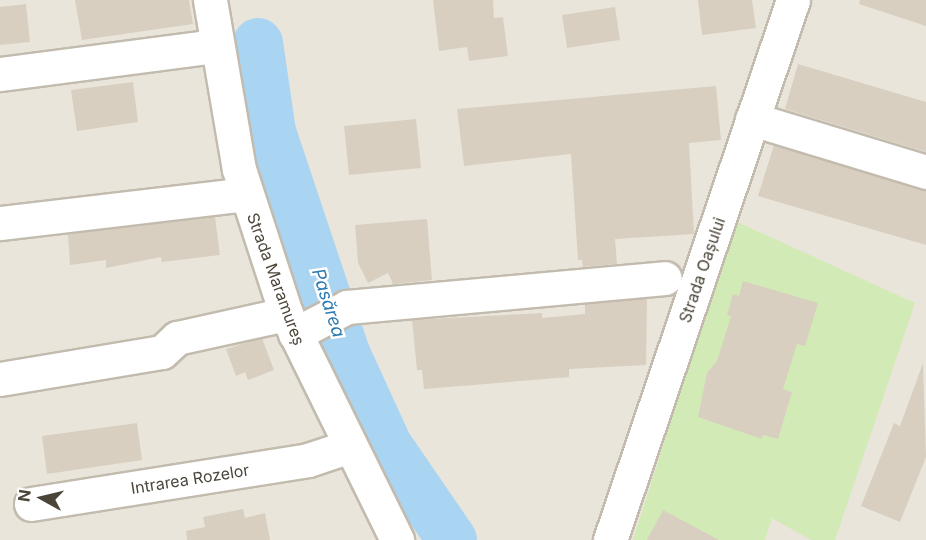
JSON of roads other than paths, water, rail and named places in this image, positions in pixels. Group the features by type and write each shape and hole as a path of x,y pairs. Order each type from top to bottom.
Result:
{"street":[{"name":"Strada Maramureș","path":"210,0 215,46 246,194 290,324 347,447 397,540"},
{"name":"Strada Oașului","path":"610,540 793,0"},
{"path":"0,74 215,46"},
{"path":"752,119 926,172"},
{"path":"0,223 246,194"},
{"path":"0,379 162,352 177,338 290,324 347,307 664,278"},
{"name":"Intrarea Rozelor","path":"31,504 308,460 347,447"}],"waterway":[{"name":"Pasărea","path":"258,43 271,132 345,353 387,445 452,540"}]}
